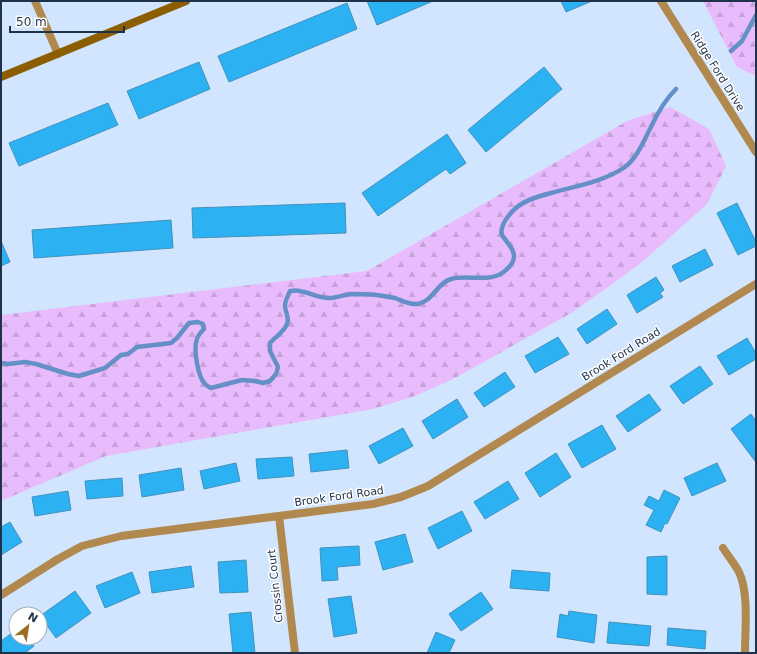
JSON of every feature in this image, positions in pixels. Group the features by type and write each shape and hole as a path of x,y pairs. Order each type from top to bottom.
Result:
{"street":[{"path":"35,1 58,54"},
{"path":"1,77 186,1"},
{"name":"Ridge Ford Drive","path":"661,1 756,152"},
{"name":"Brook Ford Road","path":"1,595 58,559 82,546 121,536 373,504 402,497 428,486 756,284"},
{"name":"Crossin Court","path":"279,516 295,653"},
{"path":"723,548 739,572 744,587 745,653"}],"green space":[{"path":"703,1 756,1 756,76 737,67"},
{"path":"670,107 709,129 726,166 707,204 641,263 571,313 455,378 415,396 373,409 106,456 1,501 1,315 367,271 627,121"}],"building":[{"path":"367,1 433,1 377,25"},
{"path":"561,1 592,1 566,12"},
{"path":"347,3 357,29 229,82 218,56"},
{"path":"199,62 210,89 139,119 127,91"},
{"path":"544,67 562,89 486,152 468,130"},
{"path":"108,103 118,125 19,166 9,143"},
{"path":"447,134 466,163 450,174 446,169 378,216 362,193"},
{"path":"345,203 346,233 193,238 192,208"},
{"path":"737,203 756,242 756,246 738,255 717,213"},
{"path":"171,220 173,248 34,258 32,230"},
{"path":"1,241 10,262 1,266"},
{"path":"705,249 713,265 680,282 672,266"},
{"path":"656,277 664,290 660,293 663,297 637,313 627,295"},
{"path":"607,309 617,324 587,344 577,329"},
{"path":"558,337 569,354 535,373 525,356"},
{"path":"747,338 756,353 756,359 729,375 717,356"},
{"path":"700,366 713,384 683,404 670,386"},
{"path":"505,372 515,387 484,407 474,393"},
{"path":"649,394 661,410 628,432 616,416"},
{"path":"457,399 468,417 433,439 422,421"},
{"path":"751,414 756,421 755,461 731,429"},
{"path":"602,425 616,449 582,468 568,444"},
{"path":"403,428 413,446 379,464 369,446"},
{"path":"347,450 349,468 311,472 309,454"},
{"path":"556,453 571,477 540,497 525,473"},
{"path":"292,457 294,476 258,479 256,459"},
{"path":"236,463 240,481 204,489 200,471"},
{"path":"717,463 726,481 692,496 684,478"},
{"path":"181,468 184,490 142,497 139,475"},
{"path":"122,478 123,496 87,499 85,481"},
{"path":"508,481 519,499 485,519 474,502"},
{"path":"664,490 680,498 667,524 665,523 661,532 646,525 654,510 644,505 649,496 659,501"},
{"path":"68,491 71,510 35,516 32,497"},
{"path":"462,511 472,531 438,549 428,528"},
{"path":"10,522 22,542 1,555 1,527"},
{"path":"405,534 413,562 383,570 375,542"},
{"path":"359,546 360,565 337,567 338,580 322,581 320,548"},
{"path":"667,556 667,595 647,594 647,557"},
{"path":"246,560 248,592 220,593 218,562"},
{"path":"191,566 194,587 152,593 149,572"},
{"path":"512,570 550,573 549,591 510,588"},
{"path":"132,572 140,593 105,608 96,586"},
{"path":"75,591 91,613 56,638 48,627 48,610"},
{"path":"481,592 493,609 461,631 449,614"},
{"path":"351,596 357,633 334,637 328,599"},
{"path":"569,611 597,615 594,643 557,637 560,614 568,616"},
{"path":"251,612 255,653 233,653 229,614"},
{"path":"609,622 651,626 649,646 607,643"},
{"path":"668,628 706,631 705,649 667,645"},
{"path":"436,632 455,640 449,653 427,653"},
{"path":"8,636 8,646 34,646 25,653 1,653 1,641"}],"waterway":[{"path":"731,51 742,41 756,15"},
{"path":"1,363 8,364 25,362 79,376 105,368 121,355 128,354 137,347 171,343 189,323 198,322 203,324 204,329 197,339 196,356 198,369 205,384 211,388 242,380 263,383 270,381 276,374 278,367 270,351 270,343 286,327 288,320 285,304 290,291 298,291 329,298 350,294 377,295 418,304 428,299 442,284 451,279 465,277 487,278 500,274 506,270 514,260 514,253 502,235 502,227 512,212 521,204 529,200 542,195 599,180 625,167 634,158 659,112 676,89"}]}
